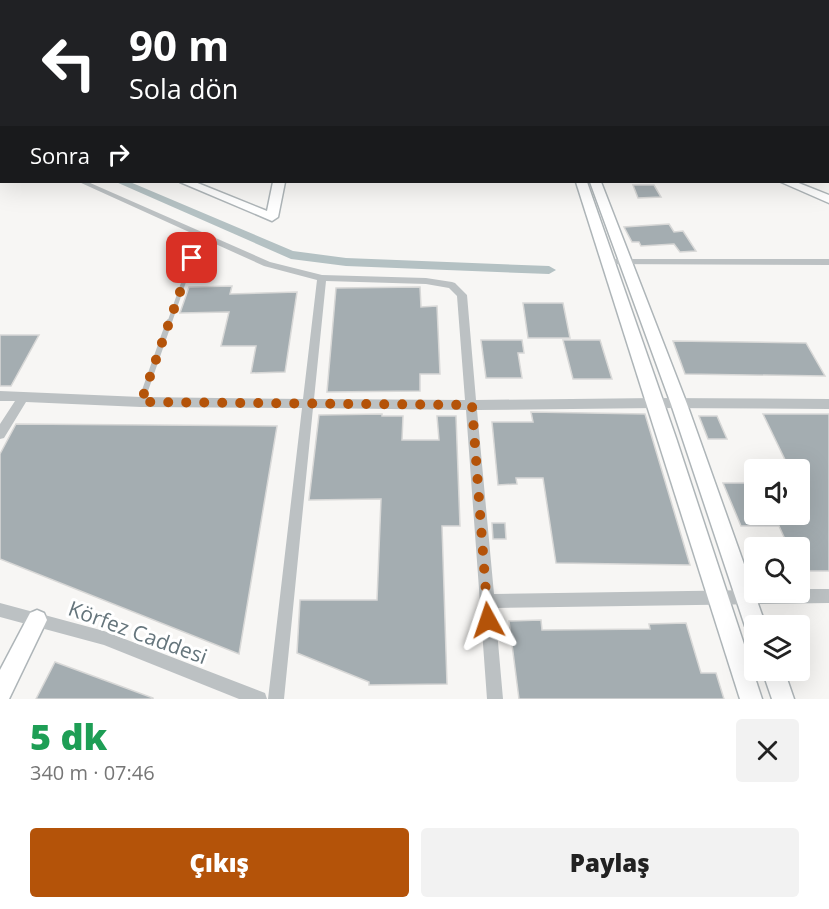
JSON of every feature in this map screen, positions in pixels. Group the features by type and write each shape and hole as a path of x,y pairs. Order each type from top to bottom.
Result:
{"street":[{"path":"85,183 267,264 322,278 426,281 452,285 462,295 495,699"},
{"path":"188,183 272,217 279,183"},
{"path":"581,183 606,262 656,403 751,699"},
{"path":"595,183 679,404 744,591"},
{"path":"790,183 829,199"},
{"path":"606,262 829,262"},
{"path":"276,699 322,278"},
{"path":"0,396 141,402 308,404 829,404"},
{"path":"0,434 24,396"},
{"path":"810,596 829,596"},
{"path":"487,601 744,597"},
{"name":"Körfez Caddesi","path":"0,610 104,638 259,699"},
{"path":"0,693 37,620"},
{"path":"776,681 783,699"}],"lane":[{"path":"141,402 192,258"}],"building":[{"path":"633,185 654,185 661,197 638,198"},
{"path":"669,224 674,232 683,231 696,251 680,252 674,244 641,246 639,242 632,242 624,227"},
{"path":"232,286 230,294 297,292 285,372 251,373 256,346 221,346 229,312 180,313 189,287"},
{"path":"420,287 421,307 437,306 440,374 420,374 420,391 327,392 336,288"},
{"path":"523,303 563,303 570,338 528,338"},
{"path":"0,335 39,335 11,386 0,386"},
{"path":"481,340 522,340 524,353 518,353 522,378 486,378"},
{"path":"563,340 600,340 612,379 573,379"},
{"path":"673,341 806,343 825,376 685,374"},
{"path":"531,412 645,414 690,565 556,563 543,478 516,478 517,484 498,485 492,422 533,422"},
{"path":"382,414 382,416 403,416 402,440 439,440 437,416 456,416 460,526 442,526 447,684 369,685 369,682 297,653 300,600 377,600 381,499 309,500 319,415"},
{"path":"763,414 829,414 829,571 810,571 810,537 784,537 779,526 741,526 723,483 744,483 744,525 810,525 810,459 785,459"},
{"path":"699,416 717,416 727,439 708,439"},
{"path":"16,424 277,426 239,654 0,559 0,454"},
{"path":"492,523 505,523 506,539 493,539"},
{"path":"541,620 542,630 650,629 649,624 686,623 701,673 716,673 724,699 519,699 509,621"},
{"path":"55,662 153,698 153,699 36,699"}],"waterway":[{"path":"124,183 291,255 346,262 549,270"}],"route":[{"path":"192,258 141,402 472,405 488,620"}]}
